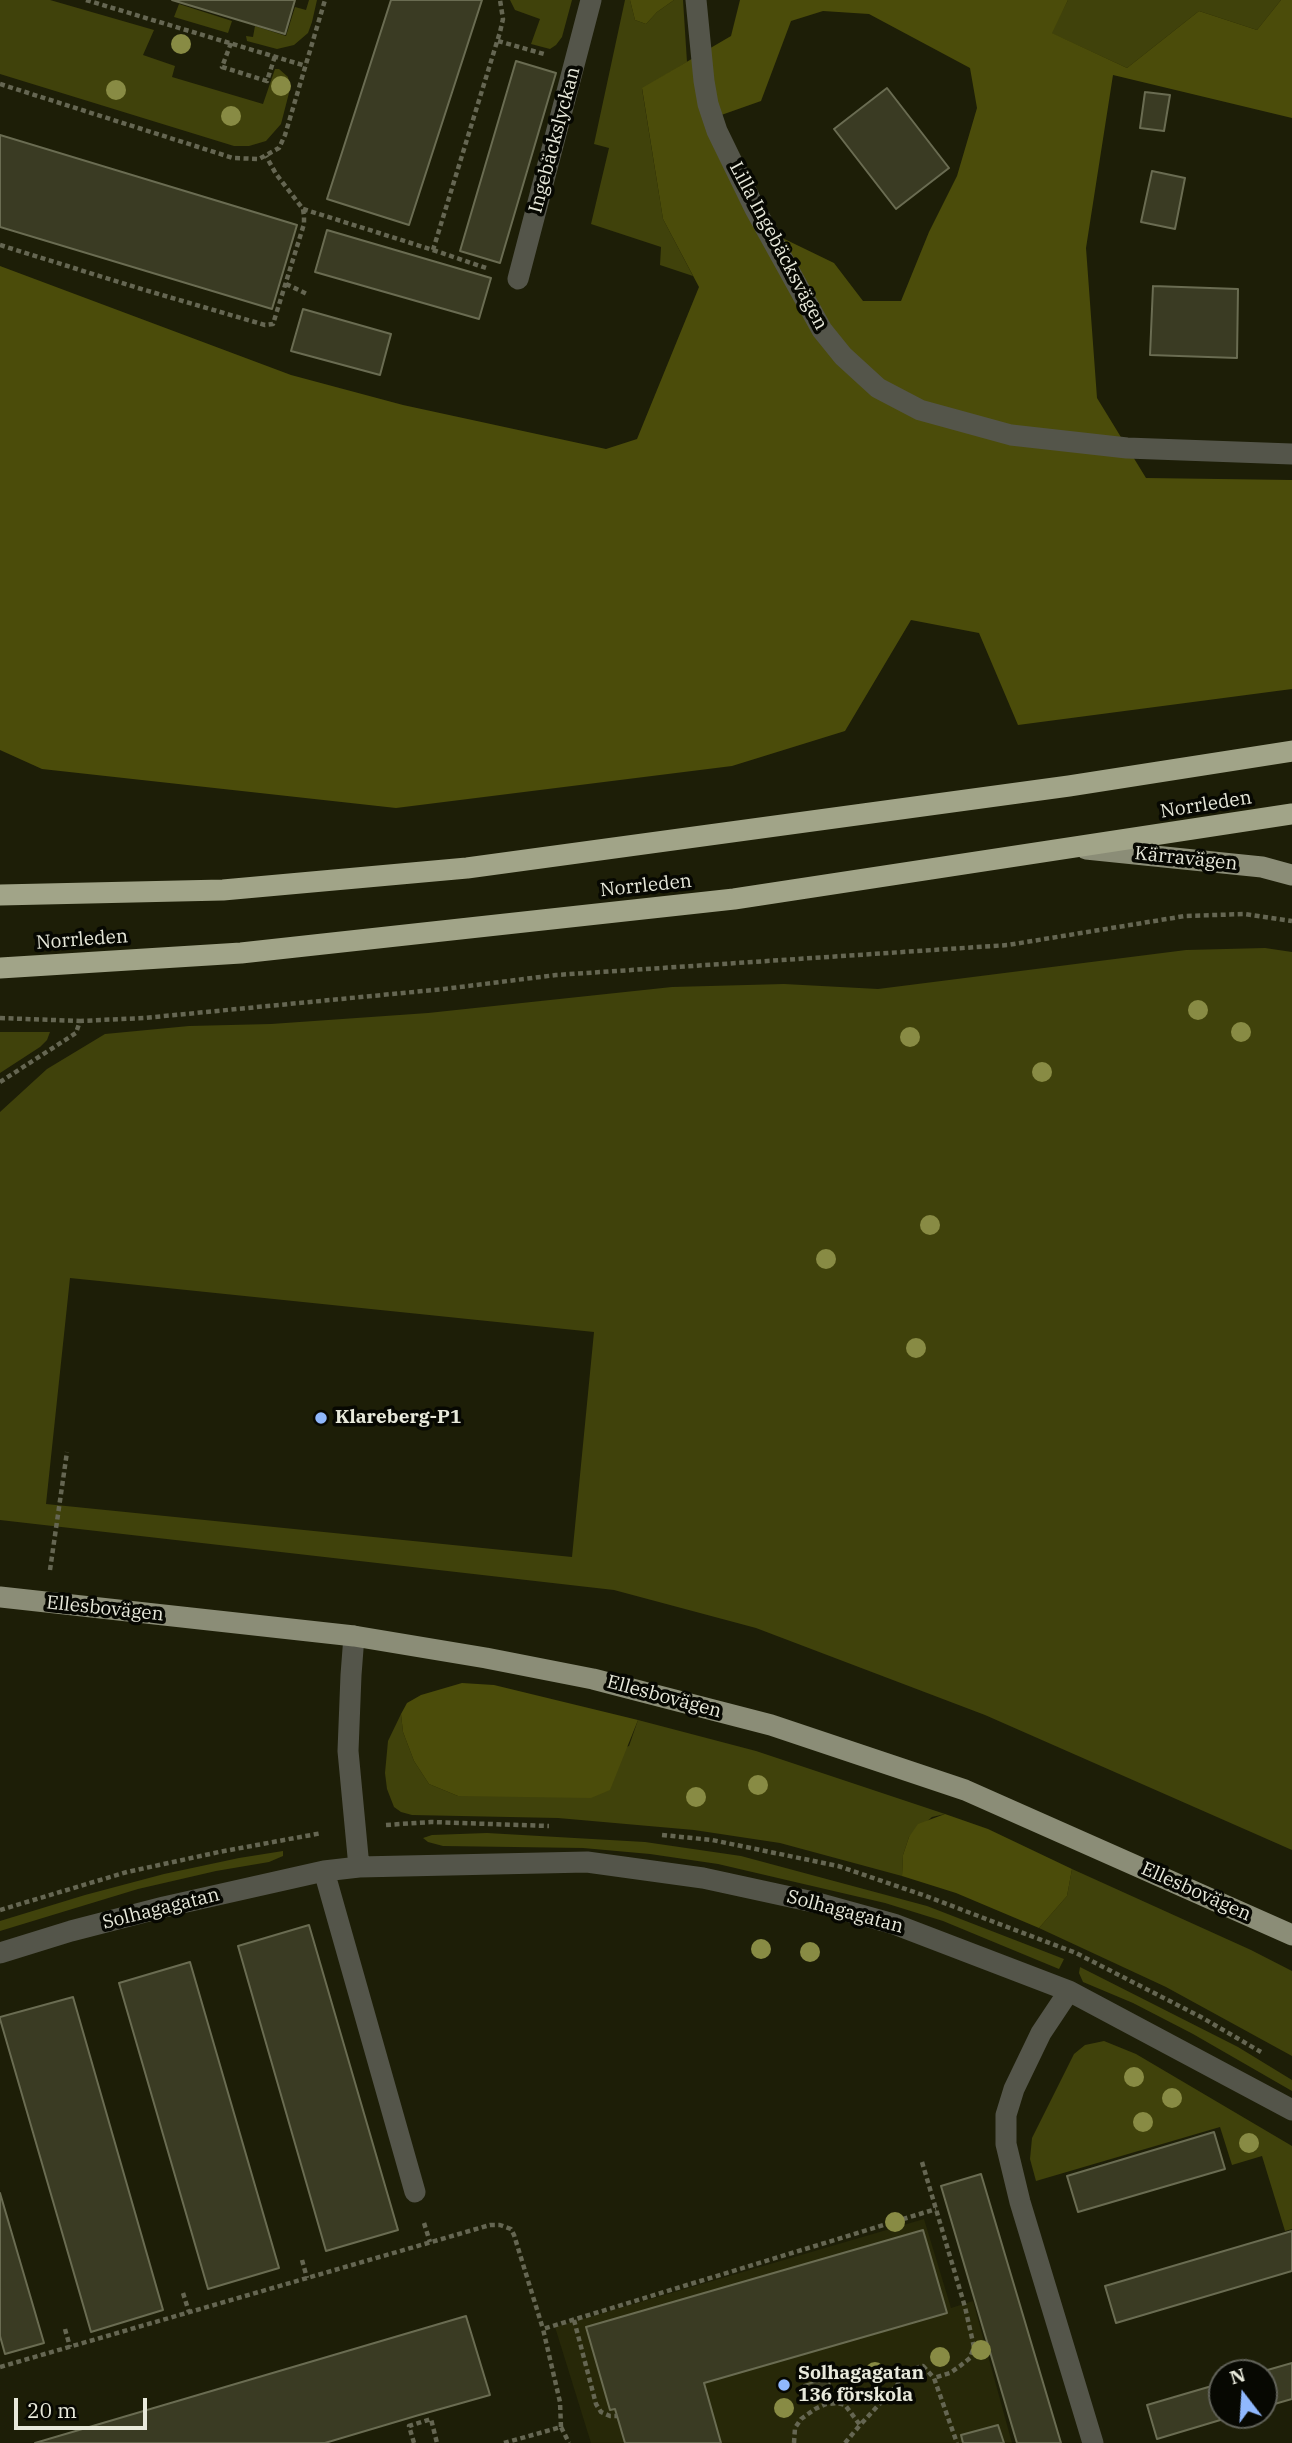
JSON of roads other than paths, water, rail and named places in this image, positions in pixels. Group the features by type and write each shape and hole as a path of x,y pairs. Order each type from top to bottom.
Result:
{"highway":[{"name":"Norrleden","path":"0,895 223,890 467,868 1055,788 1292,751"},
{"name":"Norrleden","path":"0,968 241,953 721,901 1292,814"}],"main road":[{"name":"Kärravägen","path":"1080,848 1262,867 1292,875"},
{"name":"Ellesbovägen","path":"0,1597 354,1636 593,1679 771,1725 965,1790 1292,1935"}],"street":[{"name":"Ingebäckslyckan","path":"518,279 591,0"},
{"name":"Lilla Ingebäcksvägen","path":"696,0 704,81 708,104 718,131 755,209 822,330 843,356 878,388 920,410 1012,435 1127,448 1292,454"},
{"path":"354,1636 348,1751 359,1867"},
{"name":"Solhagagatan","path":"0,1953 164,1907 324,1871 359,1867 587,1862 703,1878 818,1903 894,1924 1069,1991 1292,2110"},
{"path":"324,1871 415,2192"},
{"path":"1069,1991 1041,2033 1014,2090 1006,2115 1006,2144 1020,2202 1093,2443"}],"place":[{"name":"Klareberg-P1","path":"321,1418"},
{"name":"Solhagagatan 136 förskola","path":"784,2385"}]}
